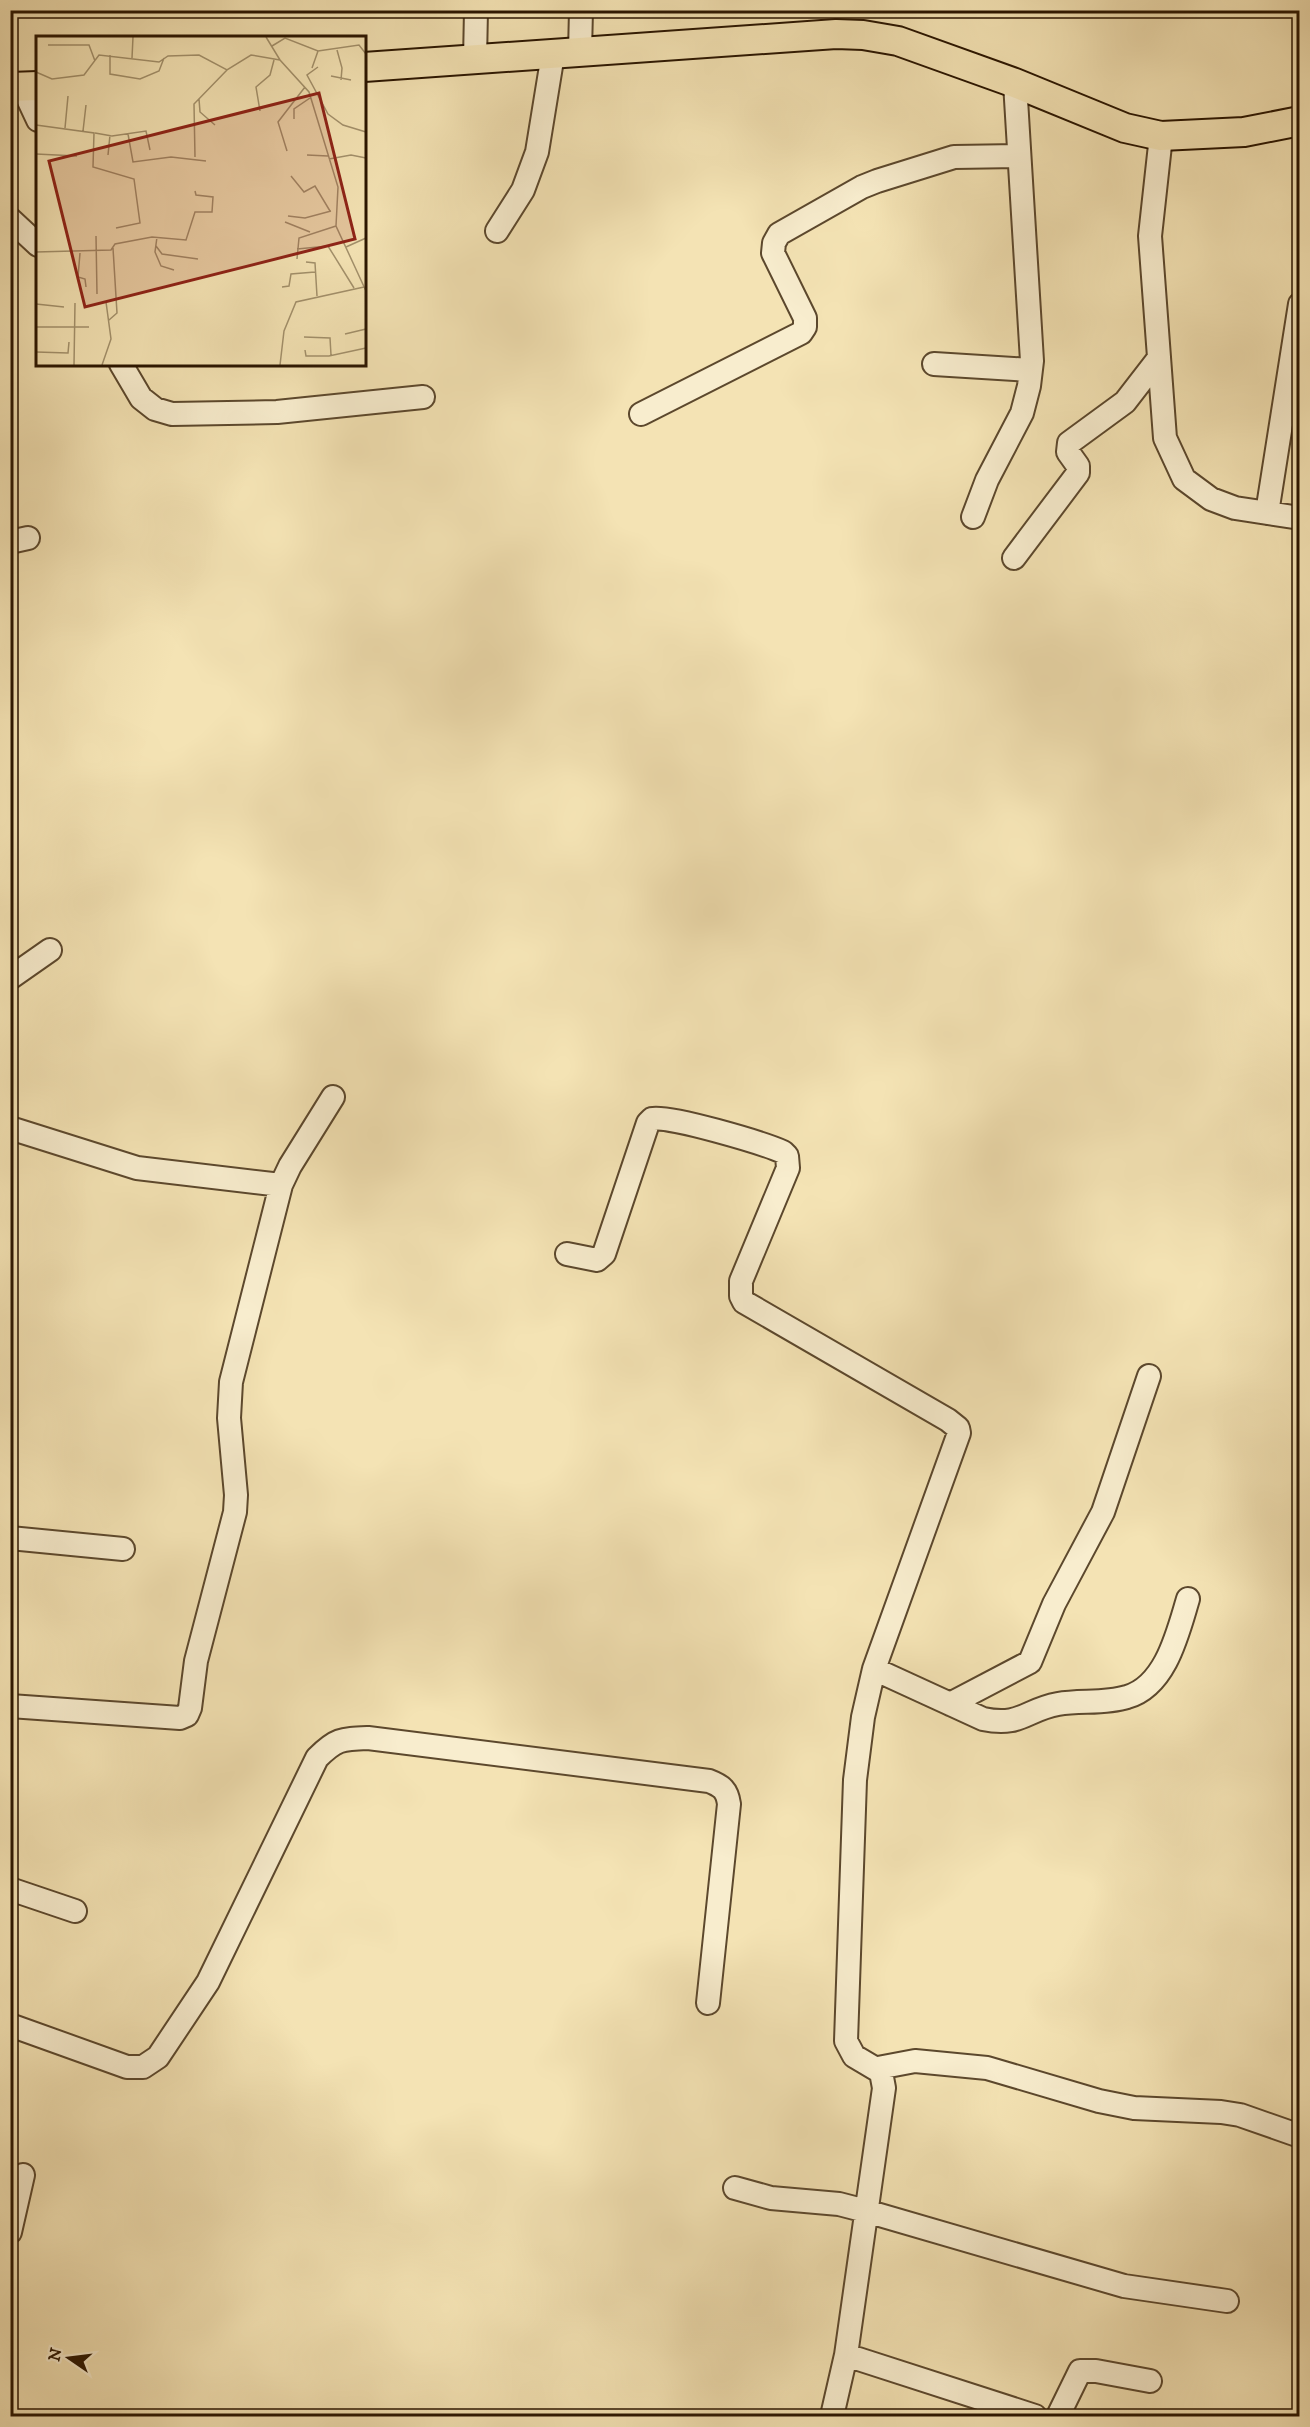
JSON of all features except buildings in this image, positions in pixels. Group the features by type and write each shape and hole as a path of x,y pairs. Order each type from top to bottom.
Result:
{"main road":[{"path":"366,67 836,34 863,35 898,41 1015,83 1125,129 1161,136 1244,132 1299,121"}],"street":[{"path":"475,60 476,10"},
{"path":"497,231 523,190 537,152 544,118 581,10"},
{"path":"973,517 987,480 1022,413 1030,370 1015,83"},
{"path":"23,86 36,115"},
{"path":"1161,136 1150,236 1165,438 1184,479 1210,499 1235,508 1299,518"},
{"path":"641,414 801,333 806,327 805,318 773,253 774,243 779,234 862,187 877,181 954,157 1019,156"},
{"path":"10,219 36,243"},
{"path":"1267,513 1299,304"},
{"path":"1014,558 1078,473 1078,466 1068,452 1069,443 1125,402 1159,358"},
{"path":"934,364 1030,370"},
{"path":"122,366 141,398 155,410 172,414 277,412 423,397"},
{"path":"10,978 50,950"},
{"path":"10,1706 180,1718 187,1715 190,1708 196,1661 235,1512 236,1495 229,1410 231,1382 281,1185 290,1166 333,1097"},
{"path":"567,1254 597,1260 604,1254 648,1123 652,1119 662,1118 702,1127 777,1149 787,1156 788,1168 741,1281 741,1296 744,1302 948,1420 958,1428 959,1433 874,1670 863,1718 855,1780 846,2041 854,2056 878,2068 884,2088 846,2355 832,2416"},
{"path":"10,1128 137,1168 281,1185"},
{"path":"950,1704 1030,1662 1054,1604 1103,1512 1149,1376"},
{"path":"10,1538 123,1549"},
{"path":"874,1670 983,1719 1000,1723 1017,1720 1046,1707 1060,1704 1126,1698 1138,1693 1151,1682 1172,1650 1188,1599"},
{"path":"10,2025 127,2067 143,2067 158,2057 208,1982 317,1758 332,1742 349,1738 368,1738 656,1773 709,1781 720,1785 725,1790 729,1804 708,2003"},
{"path":"10,1889 75,1911"},
{"path":"878,2068 915,2061 987,2067 1122,2106 1240,2115 1299,2136"},
{"path":"10,2232 23,2175"},
{"path":"735,2188 771,2198 839,2204 1124,2286 1227,2301"},
{"path":"846,2355 1035,2416"},
{"path":"1058,2416 1080,2371 1096,2370 1150,2381"}]}
